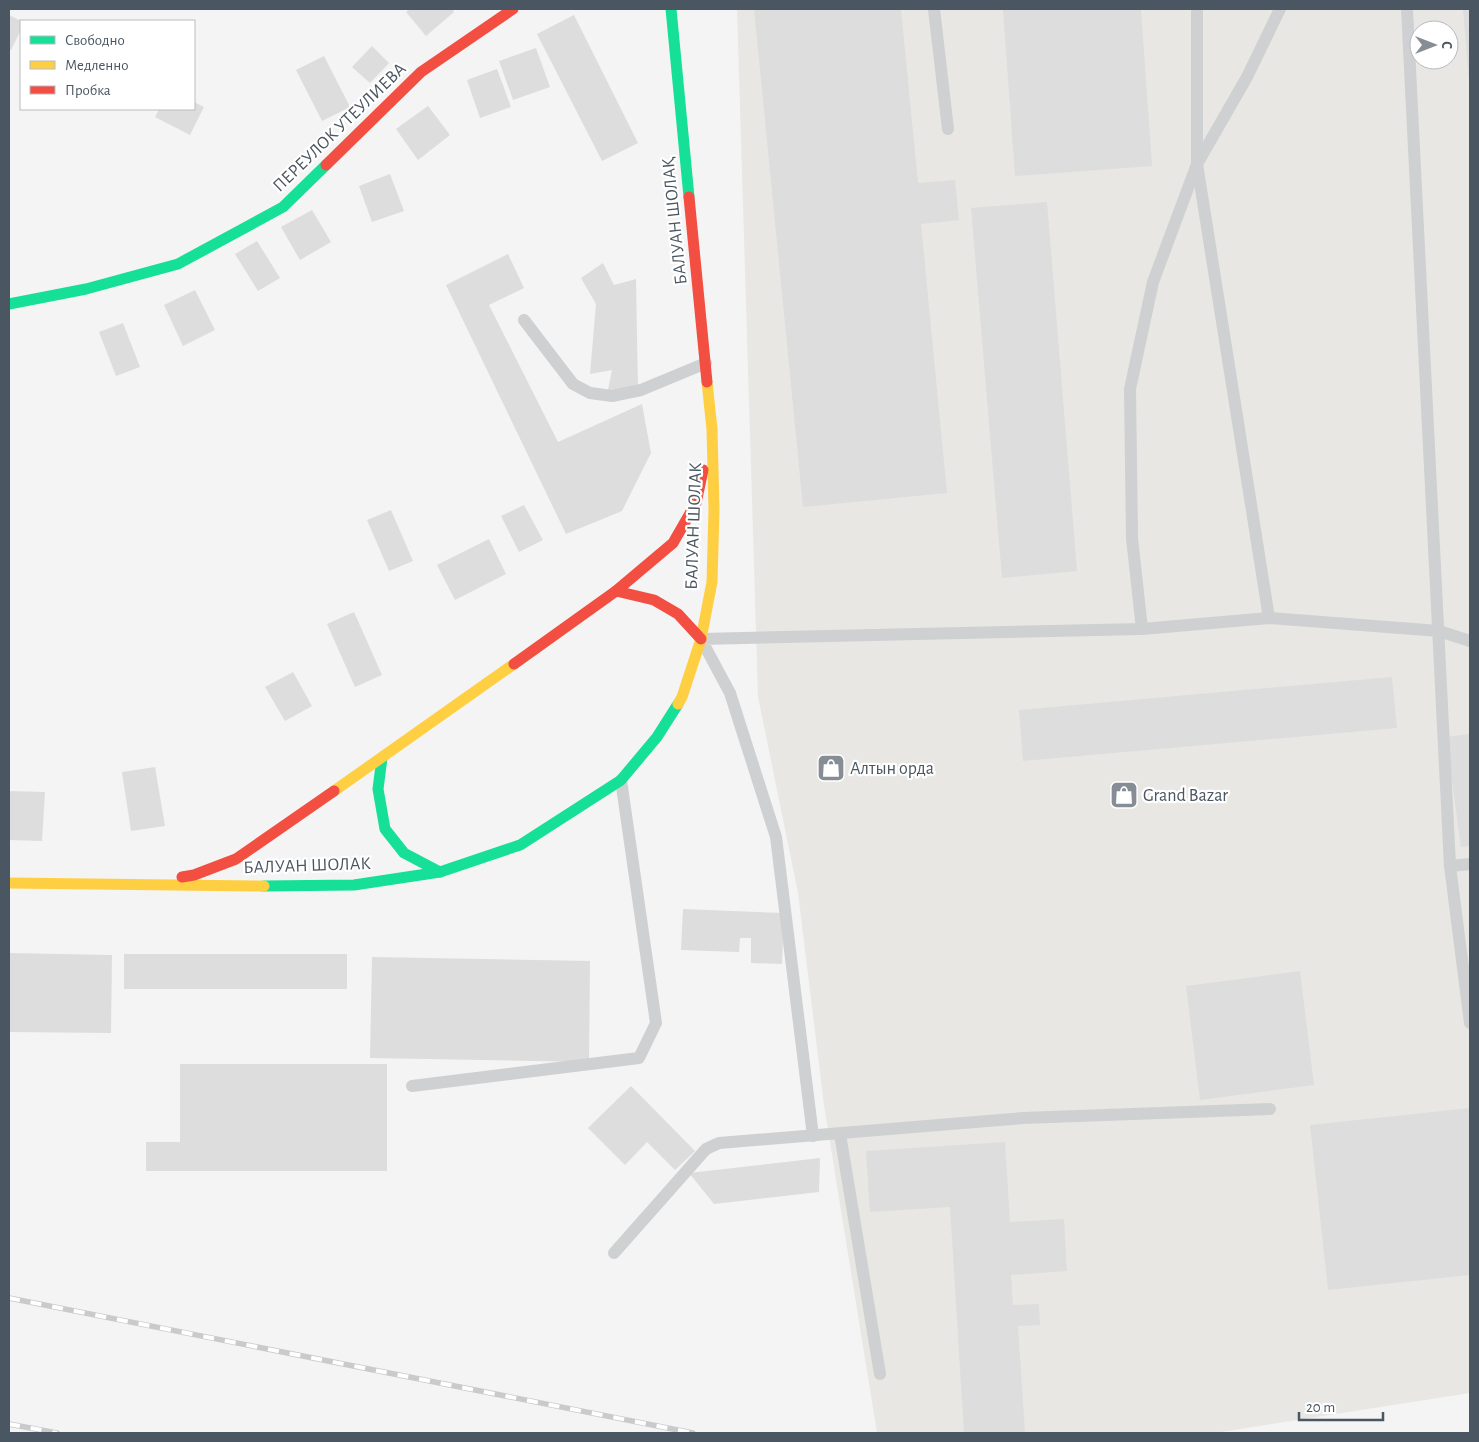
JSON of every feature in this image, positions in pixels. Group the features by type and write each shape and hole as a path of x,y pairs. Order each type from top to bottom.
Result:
{"main road":[{"name":"ПЕРЕУЛОК УТЕУЛИЕВА","path":"9,304 86,289 178,264 283,207 421,72 513,9"},
{"name":"БАЛУАН ШОЛАҚ","path":"671,9 712,429"},
{"path":"9,883 135,884 194,875 236,858 382,758 616,591 673,543 696,503 712,429"},
{"name":"БАЛУАН ШОЛАК","path":"135,884 354,885 440,872 520,845 621,780 657,737 682,697 701,639 712,582 714,510 712,429"},
{"path":"616,591 654,600 678,614 701,639"},
{"path":"382,758 378,789 385,829 404,853 440,872"}],"lane":[{"path":"934,9 948,129"},
{"path":"1197,9 1197,164 1268,618"},
{"path":"1142,629 1132,538 1130,389 1153,282 1197,164 1247,77 1280,9"},
{"path":"1408,9 1450,866 1470,1023"},
{"path":"524,320 573,384 590,393 612,396 640,390 706,363"},
{"path":"813,1136 776,837 730,693 701,639 1142,629 1268,618 1439,631 1470,641"},
{"path":"412,1086 639,1058 656,1023 621,780"},
{"path":"1450,866 1470,864"},
{"path":"614,1253 706,1149 719,1143 1023,1118 1270,1109"},
{"path":"840,1134 880,1374"}],"shaded area":[{"name":"Grand Bazar","path":"737,9 1470,9 1470,1393 1215,1433 877,1433 824,1105 798,893 758,697"}],"building":[{"path":"410,9 452,9 454,12 426,36 406,12"},
{"path":"754,9 901,9 918,183 955,180 959,220 921,224 947,493 803,507"},
{"path":"1003,9 1141,9 1152,166 1015,176"},
{"path":"1463,9 1470,9 1470,82 1469,82"},
{"path":"9,15 20,20 20,32 11,50 9,49"},
{"path":"574,15 638,143 602,161 537,34"},
{"path":"372,46 389,63 370,83 352,67"},
{"path":"536,48 550,87 513,100 499,61"},
{"path":"324,56 350,107 322,121 296,70"},
{"path":"497,69 511,107 480,118 467,80"},
{"path":"195,102 204,107 190,135 155,117 158,110 195,110"},
{"path":"428,106 450,135 418,160 396,129"},
{"path":"390,174 404,211 372,222 359,186"},
{"path":"1047,202 1077,571 1002,578 971,208"},
{"path":"312,210 331,242 300,260 281,227"},
{"path":"257,241 280,278 258,291 235,254"},
{"path":"508,254 524,288 489,305 558,442 642,404 651,453 622,511 566,534 446,285"},
{"path":"603,263 614,285 636,279 638,389 608,390 612,370 590,374 596,304 581,278"},
{"path":"195,290 215,330 183,346 164,305"},
{"path":"123,323 140,367 116,376 99,332"},
{"path":"524,505 543,540 519,552 501,516"},
{"path":"391,510 413,561 389,571 367,520"},
{"path":"489,539 506,574 455,600 437,565"},
{"path":"354,612 382,675 355,687 327,624"},
{"path":"293,672 312,706 285,721 265,687"},
{"path":"1392,677 1397,728 1023,761 1019,710"},
{"path":"1470,734 1470,846 1461,847 1446,737"},
{"path":"155,767 165,826 131,831 122,772"},
{"path":"9,791 45,792 42,841 9,840"},
{"path":"683,909 784,913 782,964 751,963 751,938 740,938 739,952 681,950"},
{"path":"9,953 112,955 111,1033 9,1032"},
{"path":"124,954 347,954 347,989 124,989"},
{"path":"372,957 590,961 589,1062 370,1058"},
{"path":"1300,971 1314,1085 1200,1100 1186,986"},
{"path":"180,1064 387,1064 387,1171 146,1171 146,1142 180,1142"},
{"path":"631,1086 695,1151 675,1170 647,1142 625,1165 588,1128"},
{"path":"1470,1108 1470,1275 1328,1290 1310,1125"},
{"path":"1005,1142 1010,1222 1064,1219 1067,1271 1011,1275 1013,1305 1039,1304 1040,1325 1018,1326 1025,1433 964,1433 950,1207 870,1212 866,1151"},
{"path":"820,1158 819,1192 714,1204 689,1173"}],"railway":[{"path":"9,1298 693,1433"},
{"path":"9,1424 57,1433"}],"traffic: fast":[{"path":"671,9 689,197"},
{"path":"9,304 86,289 178,264 283,207 326,165"},
{"path":"264,886 354,885 440,872 520,845 621,780 657,737 678,704"},
{"path":"382,758 378,789 385,829 404,853 440,872"}],"traffic: slow":[{"path":"678,704 701,639 712,582 714,510 712,429 707,382"},
{"path":"334,791 514,664"},
{"path":"9,883 264,886"}],"traffic: jam":[{"path":"326,165 421,72 513,9"},
{"path":"689,197 707,382"},
{"path":"514,664 616,591 673,543 696,503 703,470"},
{"path":"616,591 654,600 678,614 701,639"},
{"path":"182,877 194,875 236,859 334,791"}],"place":[{"name":"Алтын орда","path":"831,768"},
{"name":"Grand Bazar","path":"1124,795"}]}
